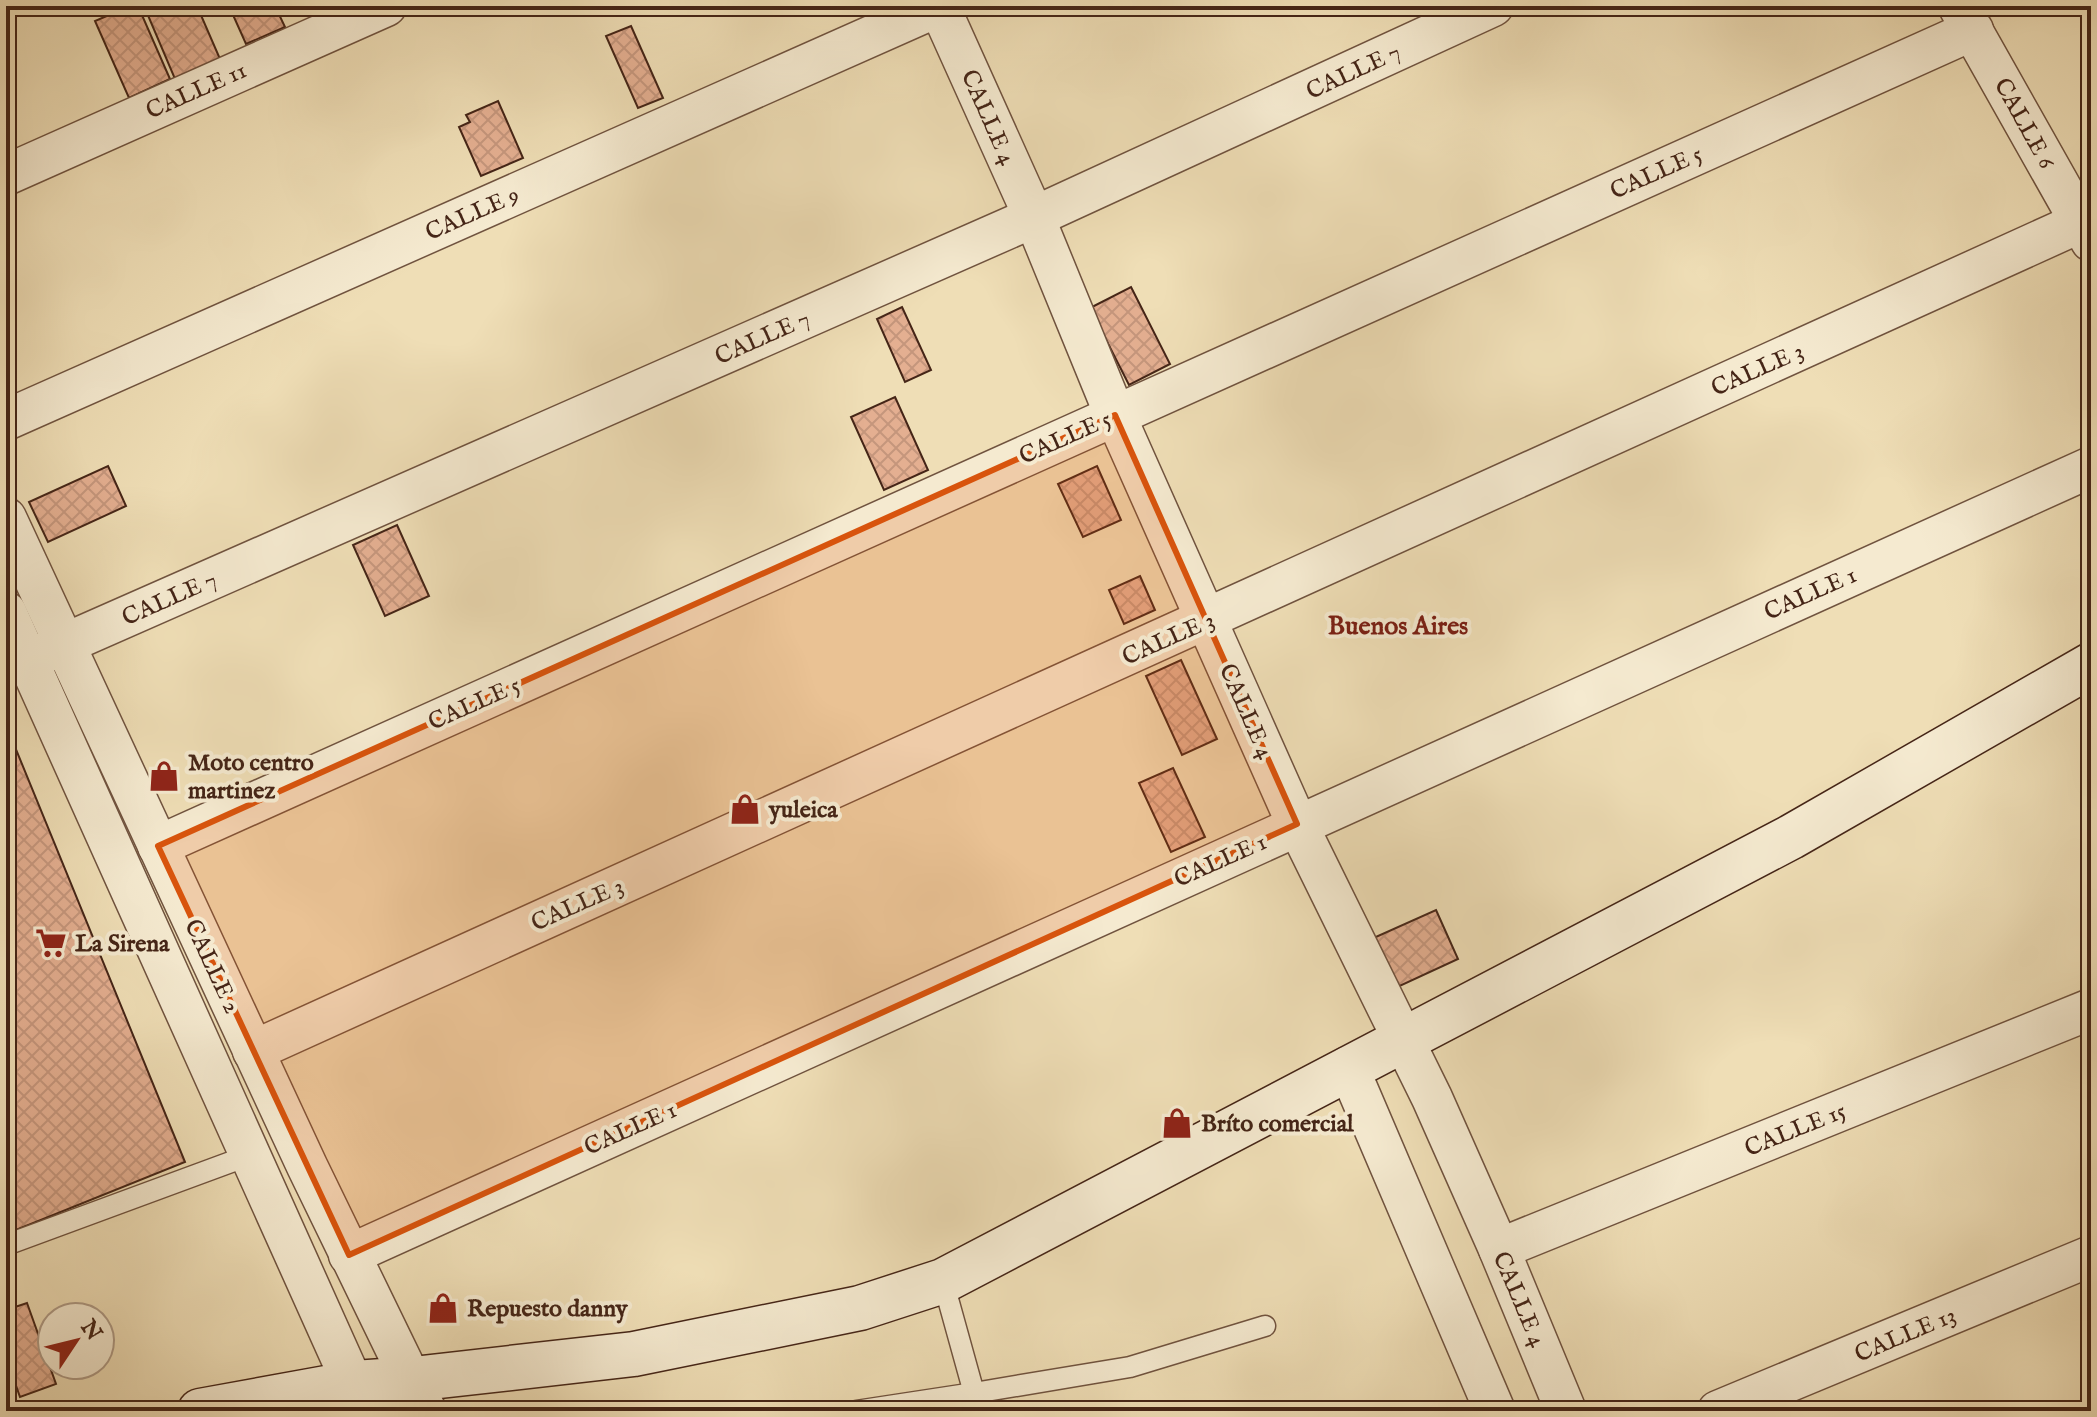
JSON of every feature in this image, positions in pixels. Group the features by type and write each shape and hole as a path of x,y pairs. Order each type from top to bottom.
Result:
{"street":[{"name":"CALLE 11","path":"6,175 386,6"},
{"name":"CALLE 4","path":"939,6 1034,217 1115,415 1297,824 1403,1039 1499,1249 1566,1411"},
{"name":"CALLE 9","path":"6,420 939,6"},
{"name":"CALLE 7","path":"28,660 1034,217 1493,6"},
{"name":"CALLE 6","path":"1966,18 2086,231"},
{"name":"CALLE 5","path":"158,846 1115,415 1966,18"},
{"name":"CALLE 3","path":"253,1051 1207,620 2086,231"},
{"name":"CALLE 1","path":"349,1255 2091,467"},
{"name":"CALLE 2","path":"6,518 307,1166 419,1395"},
{"name":"CALLE 2","path":"6,612 359,1397"},
{"path":"200,1411 419,1395 860,1308 943,1281 1791,837 2091,665"},
{"name":"CALLE 15","path":"1499,1249 2091,1009"},
{"path":"1348,1067 1495,1411"},
{"path":"257,1169 307,1166"},
{"name":"CALLE 13","path":"1718,1411 2091,1256"}],"lane":[{"path":"6,1245 257,1169"},
{"path":"943,1281 974,1393"},
{"path":"856,1411 1130,1367 1265,1326"}],"highlighted area":[{"path":"1115,415 1297,824 349,1255 158,846"}],"building":[{"path":"130,6 138,6 170,79 129,98 95,21"},
{"path":"144,6 197,6 220,59 175,79"},
{"path":"229,6 275,6 285,27 246,44"},
{"path":"618,6 641,6 622,14"},
{"path":"631,26 663,98 638,108 606,36"},
{"path":"498,101 523,158 481,176 459,127 470,122 466,115"},
{"path":"1131,287 1170,364 1129,385 1090,308"},
{"path":"902,307 931,370 905,382 877,319"},
{"path":"895,397 928,470 884,490 851,417"},
{"path":"108,466 126,506 48,542 29,502"},
{"path":"1097,466 1121,520 1083,537 1058,484"},
{"path":"397,525 429,596 385,616 353,545"},
{"path":"1140,576 1155,610 1124,624 1109,590"},
{"path":"1181,660 1217,739 1182,755 1146,676"},
{"name":"La Sirena","path":"6,725 185,1162 6,1234"},
{"path":"1173,768 1205,837 1171,852 1139,783"},
{"path":"1436,910 1458,959 1391,990 1369,940"},
{"path":"27,1303 36,1328 36,1381 55,1381 56,1384 20,1397 6,1357 6,1310"}],"place":[{"name":"Moto centro martinez","path":"164,776"},
{"name":"yuleica","path":"745,809"},
{"name":"La Sirena","path":"51,943"},
{"name":"Bríto comercial","path":"1177,1123"},
{"name":"Repuesto danny","path":"443,1308"}],"district":[{"name":"Buenos Aires","path":"1398,625"}]}
